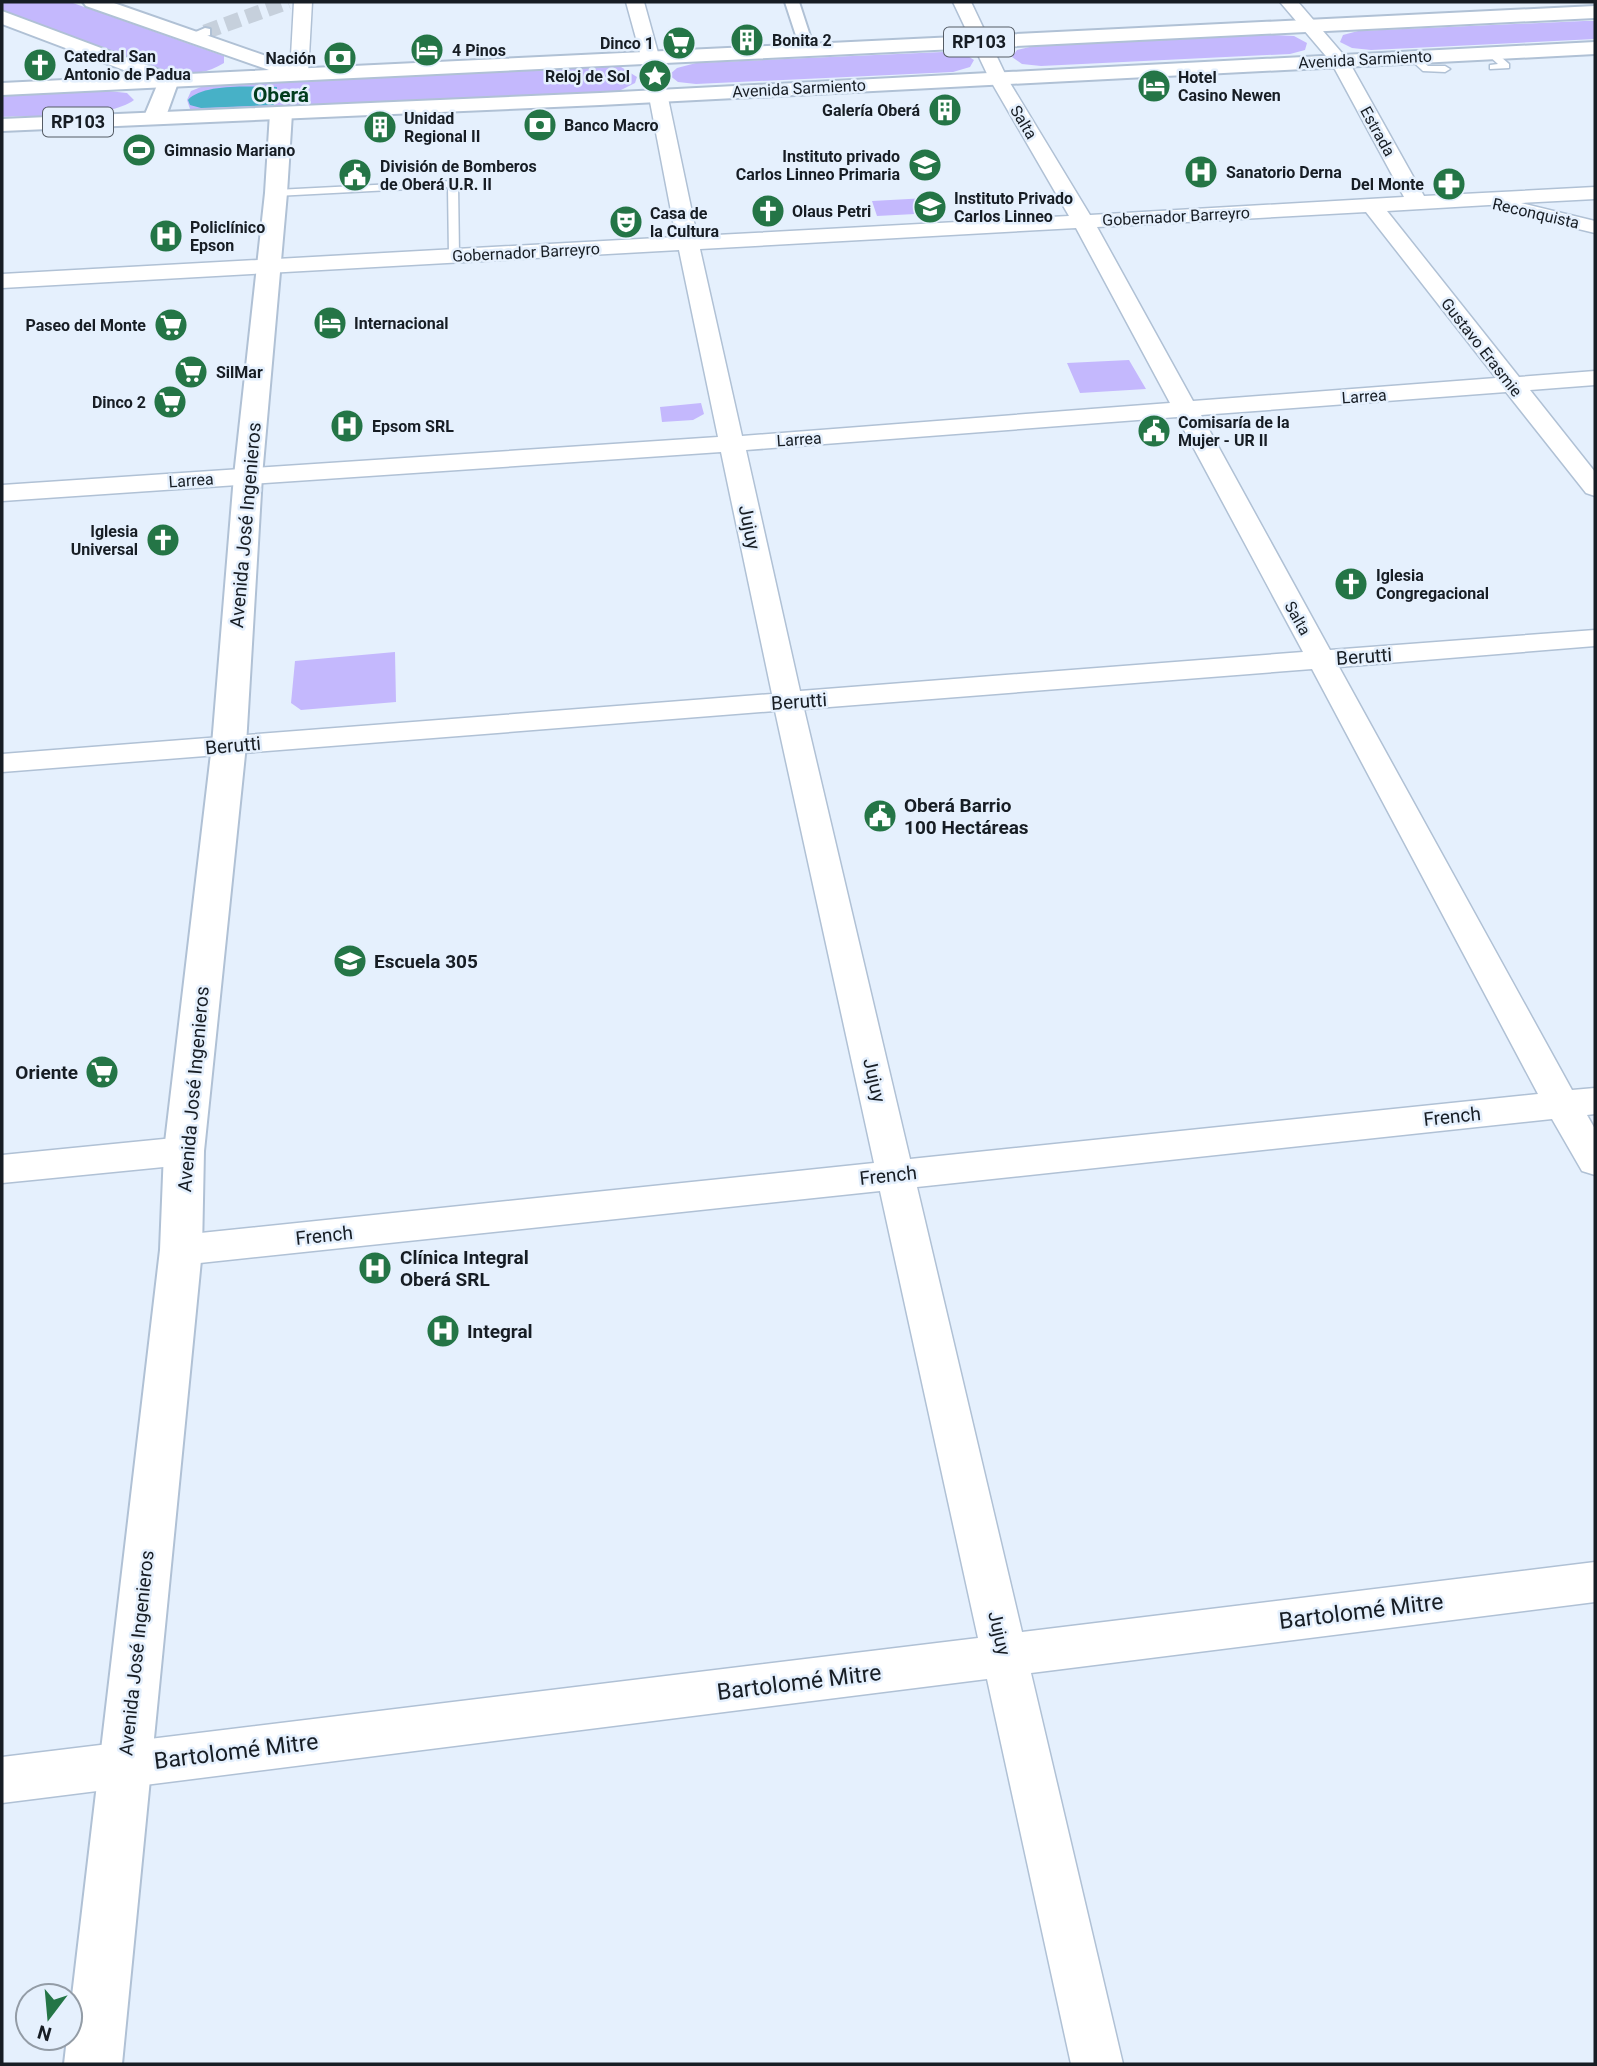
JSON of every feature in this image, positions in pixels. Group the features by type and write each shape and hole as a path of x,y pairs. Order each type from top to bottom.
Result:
{"main road":[{"path":"93,2 198,34 299,74"},
{"name":"Avenida Sarmiento","path":"2,89 1595,12"},
{"path":"2,17 169,80 154,119"},
{"name":"Avenida Sarmiento","path":"2,125 1339,60 1413,57 1492,60 1595,48"},
{"name":"Avenida José Ingenieros","path":"93,2064 181,1250 184,1150 229,745 248,476 276,193 281,113"}],"street":[{"path":"299,74 303,2"},
{"name":"Jujuy","path":"635,2 655,76 656,95 788,702 1097,2064"},
{"path":"792,2 808,51"},
{"name":"Salta","path":"961,2 983,42 998,78 1083,221 1321,660 1579,1103 1595,1161"},
{"name":"Estrada","path":"1289,2 1339,60 1417,202"},
{"name":"Gobernador Barreyro","path":"2,281 1595,193"},
{"name":"Reconquista","path":"1477,199 1595,227"},
{"name":"Gustavo Erasmie","path":"1371,205 1595,488"},
{"name":"Larrea","path":"2,493 732,444 1595,378"},
{"name":"Berutti","path":"2,763 1595,638"},
{"name":"French","path":"181,1250 1579,1103"},
{"path":"2,1169 184,1150"},
{"name":"Bartolomé Mitre","path":"2,1780 1595,1582"}],"lane":[{"path":"1413,57 1426,69 1445,69"},
{"path":"276,193 453,184 454,256"}],"shaded area":[{"path":"2,2 70,2 224,56 224,63 200,72 175,74 2,13"},
{"path":"1595,21 1595,39 1371,50 1352,48 1340,42 1343,35 1358,31"},
{"path":"1294,36 1307,43 1305,50 1290,54 1041,66 1022,64 1012,57 1017,50 1034,46"},
{"path":"963,53 974,60 970,67 953,72 696,84 678,82 669,75 677,68 696,63"},
{"path":"606,64 621,67 637,77 635,83 615,93 209,114 190,109 187,100 191,91 211,83"},
{"path":"108,91 127,93 134,100 123,106 90,113 2,117 2,96"},
{"path":"927,198 934,213 877,216 872,201"},
{"path":"1129,360 1146,389 1080,393 1067,363"},
{"path":"701,403 704,414 693,420 662,422 660,407"},
{"path":"395,652 396,702 301,710 291,703 295,661"}],"water":[{"path":"277,87 274,105 201,108 190,105 188,100 217,88"}],"tunnel":[{"path":"205,32 288,2"}],"place":[{"name":"Bonita 2","path":"747,40"},
{"name":"Dinco 1","path":"679,43"},
{"name":"4 Pinos","path":"427,50"},
{"name":"Nación","path":"340,58"},
{"name":"Catedral San Antonio de Padua","path":"40,65"},
{"name":"Reloj de Sol","path":"655,76"},
{"name":"Hotel Casino Newen","path":"1154,86"},
{"name":"Galería Oberá","path":"945,110"},
{"name":"Banco Macro","path":"540,125"},
{"name":"Unidad Regional II","path":"380,127"},
{"name":"Gimnasio Mariano","path":"139,150"},
{"name":"Instituto privado Carlos Linneo Primaria","path":"925,165"},
{"name":"Sanatorio Derna","path":"1201,172"},
{"name":"División de Bomberos de Oberá U.R. II","path":"355,175"},
{"name":"Del Monte","path":"1449,184"},
{"name":"Instituto Privado Carlos Linneo","path":"930,207"},
{"name":"Olaus Petri","path":"768,211"},
{"name":"Casa de la Cultura","path":"626,222"},
{"name":"Policlínico Epson","path":"166,236"},
{"name":"Internacional","path":"330,323"},
{"name":"Paseo del Monte","path":"171,325"},
{"name":"SilMar","path":"191,372"},
{"name":"Dinco 2","path":"170,402"},
{"name":"Epsom SRL","path":"347,426"},
{"name":"Comisaría de la Mujer - UR II","path":"1154,431"},
{"name":"Iglesia Universal","path":"163,540"},
{"name":"Iglesia Congregacional","path":"1351,584"},
{"name":"Oberá Barrio 100 Hectáreas","path":"880,816"},
{"name":"Escuela 305","path":"350,961"},
{"name":"Oriente","path":"102,1072"},
{"name":"Clínica Integral Oberá SRL","path":"375,1268"},
{"name":"Integral","path":"443,1331"}],"district":[{"name":"Oberá","path":"281,95"}]}
